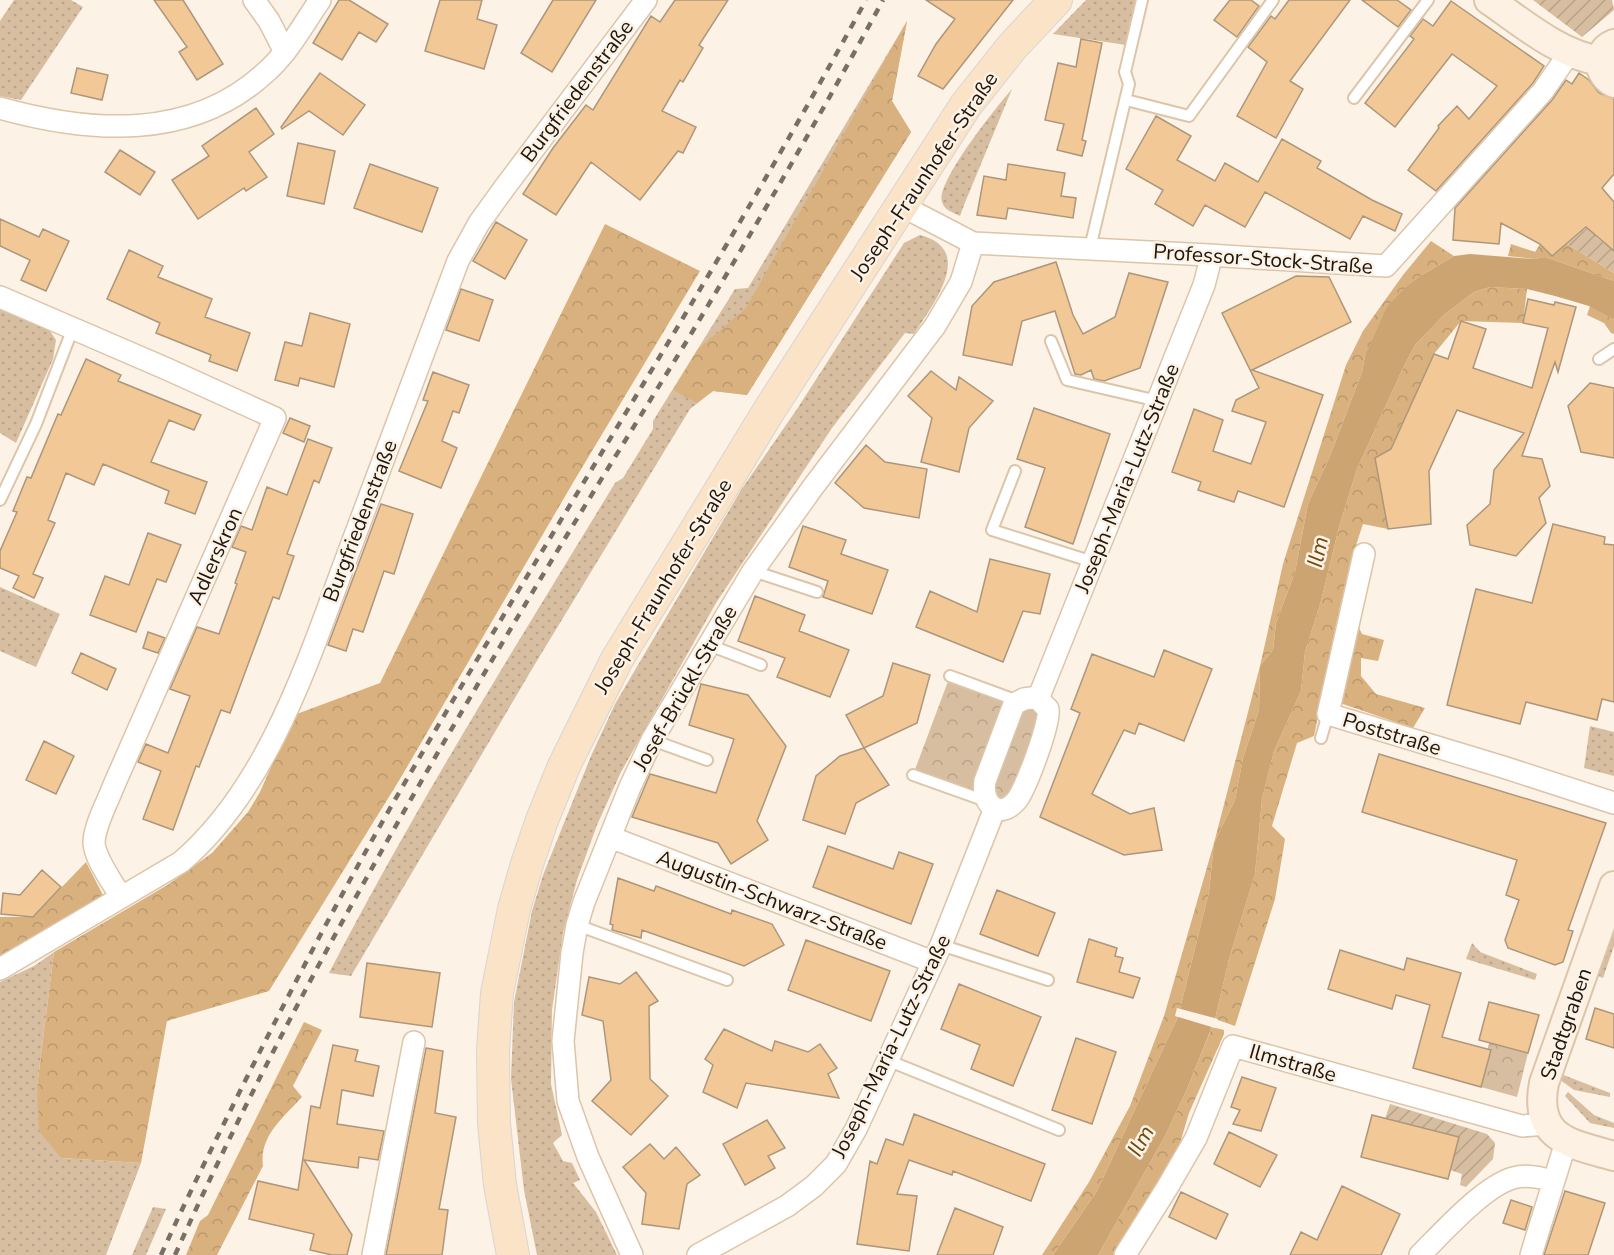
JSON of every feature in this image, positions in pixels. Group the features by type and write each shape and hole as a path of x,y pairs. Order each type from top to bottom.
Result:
{"main road":[{"name":"Joseph-Fraunhofer-Straße","path":"513,1255 500,1185 494,1123 493,1069 500,973 514,909 542,820 583,724 616,661 770,409 966,105 1011,47 1056,0"}],"street":[{"path":"254,0 269,21 285,52"},
{"path":"0,108 39,118 112,127 151,125 189,117 231,100 265,74 285,52 320,0"},
{"name":"Burgfriedenstraße","path":"0,969 163,874 201,845 219,824 250,777 281,720 302,672 458,261 479,223 504,187 646,0"},
{"path":"1489,0 1551,42 1570,52 1581,57 1609,62"},
{"name":"Professor-Stock-Straße","path":"902,206 973,243 1386,266 1543,91 1570,52"},
{"name":"Josef-Brückl-Straße","path":"632,1255 588,1157 568,1101 563,1041 568,982 577,924 630,787 652,740 753,571 813,487 935,326 961,282 973,243"},
{"name":"Joseph-Maria-Lutz-Straße","path":"698,1255 787,1206 814,1186 836,1164 856,1129 937,953 991,805 983,788 1012,708 1028,700 1093,562 1204,285 1209,266 1209,255"},
{"name":"Adlerskron","path":"0,297 276,418 97,829 95,849 104,869 122,897"},
{"name":"Poststraße","path":"1364,554 1328,714 1614,803"},
{"path":"991,805 1002,809 1011,806 1020,796 1049,718 1048,709 1028,700"},
{"name":"Augustin-Schwarz-Straße","path":"610,837 937,953"},
{"name":"Stadtgraben","path":"1557,1133 1542,1101 1544,1083 1614,886"},
{"path":"374,1255 414,1042"},
{"name":"Ilmstraße","path":"1125,1255 1196,1138 1233,1046 1522,1126 1557,1133"},
{"path":"1531,1255 1554,1181 1557,1133 1614,1156"},
{"path":"1420,1255 1472,1205 1505,1181 1514,1177 1530,1176 1554,1181"}],"lane":[{"path":"1090,248 1126,100 1129,84 1125,72 1142,0"},
{"path":"1126,100 1189,116 1273,0"},
{"path":"1354,98 1428,0"},
{"path":"0,500 36,424 73,328"},
{"path":"1051,341 1067,380 1158,401"},
{"path":"1599,359 1614,349"},
{"path":"1015,471 992,530 1093,562"},
{"path":"753,571 817,592"},
{"path":"709,645 761,665"},
{"path":"950,676 1028,700"},
{"path":"1321,738 1328,714"},
{"path":"652,740 707,760"},
{"path":"913,775 991,805"},
{"path":"577,924 727,980"},
{"path":"937,953 1048,980"},
{"path":"887,1060 1059,1130"}],"green space":[{"path":"14,0 71,0 83,7 21,100 0,96 0,21"},
{"path":"1086,0 1137,0 1126,45 1053,34"},
{"path":"1533,0 1612,0 1614,10 1582,37"},
{"path":"907,21 892,101 911,132 747,395 713,391 690,409 535,664 351,976 329,973 397,848 504,664 615,483 623,478 653,429 653,421 735,289 748,288"},
{"path":"907,21 892,101 911,132 747,395 713,391 697,403 673,390 698,349 746,308"},
{"path":"1012,89 960,216 943,205 942,192 969,144"},
{"path":"1601,216 1608,224 1596,237 1614,251 1614,273 1567,244"},
{"path":"605,224 700,271 400,779 269,991 167,1021 141,1163 61,1158 39,1131 37,1087 54,952 169,884 212,853 248,812 260,792 294,715 380,683"},
{"path":"920,235 937,242 946,253 948,265 939,294 914,334 905,333 832,428 716,603 621,772 597,825 577,880 563,933 552,1010 551,1084 562,1135 553,1143 563,1161 572,1163 580,1180 573,1183 596,1212 617,1255 537,1255 524,1190 511,1079 514,1002 532,911 543,875 591,756 615,704 741,490 797,409 904,243"},
{"path":"1431,241 1454,256 1422,275 1365,356 1362,372 1330,456 1308,504 1295,572 1276,623 1273,650 1260,666 1283,564 1346,365 1363,331 1403,275"},
{"path":"1511,244 1535,252 1540,244 1552,256 1567,244 1614,273 1614,281 1545,257 1534,259 1508,256"},
{"path":"1490,287 1527,289 1523,323 1461,321 1434,354 1391,449 1388,529 1363,524 1341,603 1314,736 1297,743 1272,826 1285,839 1275,899 1235,1026 1215,1019 1229,959 1255,874 1262,799 1274,751 1301,691 1305,652 1357,469 1415,345 1445,314 1474,292"},
{"path":"1590,306 1614,320 1614,334 1604,323 1587,315"},
{"path":"0,310 48,328 56,340 53,359 16,443 0,433"},
{"path":"0,587 60,614 36,667 0,651"},
{"path":"1353,615 1362,634 1384,640 1378,661 1361,658 1361,676 1376,694 1425,708 1413,728 1337,702"},
{"path":"1260,666 1259,710 1243,758 1235,800 1214,843"},
{"path":"950,676 1045,704 1011,806 913,775"},
{"path":"1590,726 1614,732 1614,776 1584,768"},
{"path":"1214,843 1209,892 1178,1017 1097,1191 1053,1255 1042,1255 1089,1182 1130,1106 1164,1016"},
{"path":"86,862 107,903 0,961 0,917 33,917"},
{"path":"1614,929 1614,946 1603,978 1598,976"},
{"path":"1472,943 1480,952 1537,974 1535,980 1466,959"},
{"path":"54,952 37,1087 39,1101 61,1158 141,1163 106,1255 0,1255 0,982 34,966"},
{"path":"304,1022 322,1030 293,1086 302,1097 280,1120 269,1137 263,1155 263,1166 217,1255 186,1255 200,1221 208,1215"},
{"path":"1212,1027 1224,1030 1224,1034 1189,1113 1177,1153 1115,1255 1098,1255 1165,1136"},
{"path":"1489,1043 1528,1053 1517,1097 1481,1087 1491,1051 1488,1049"},
{"path":"1561,1074 1610,1093 1610,1097 1574,1090 1559,1079"},
{"path":"1568,1092 1594,1115 1614,1123 1614,1128 1590,1123 1565,1096"},
{"path":"1390,1104 1487,1134 1495,1143 1493,1159 1466,1187 1460,1185 1462,1174 1450,1170 1458,1137 1385,1119"},
{"path":"153,1207 166,1209 146,1255 132,1255"}],"water":[{"name":"Ilm","path":"1470,254 1534,259 1545,257 1614,281 1614,320 1589,306 1555,296 1527,289 1490,287 1474,292 1445,314 1415,345 1357,469 1339,527 1321,601 1305,652 1301,691 1274,751 1262,799 1255,874 1229,959 1215,1019 1165,1136 1098,1255 1053,1255 1097,1191 1178,1017 1209,892 1214,843 1235,800 1243,758 1259,710 1260,666 1273,650 1276,623 1295,572 1308,504 1330,456 1362,372 1365,356 1387,307 1405,288 1454,256"}],"pier":[{"path":"1177,1008 1218,1019 1215,1028 1175,1016"}],"building":[{"path":"154,0 183,0 223,64 197,80 179,52 187,47"},
{"path":"339,0 349,0 388,24 376,42 359,32 342,60 313,43"},
{"path":"440,0 482,0 477,19 497,25 484,69 425,51"},
{"path":"553,0 596,0 552,72 521,53"},
{"path":"675,0 728,0 699,45 703,48 683,82 680,80 662,111 696,127 683,153 678,151 640,200 591,162 556,215 523,194 553,148 586,105 593,110 651,16 660,22"},
{"path":"926,0 1013,0 943,89 918,76 936,44 955,19"},
{"path":"1230,0 1251,0 1259,6 1237,37 1214,20"},
{"path":"1289,0 1350,0 1290,81 1303,89 1276,138 1237,116 1267,62 1248,47 1271,16 1275,19"},
{"path":"1362,0 1397,0 1411,10 1398,27"},
{"path":"1451,1 1544,66 1533,83 1436,191 1408,170 1439,128 1438,126 1457,106 1469,119 1497,86 1452,54 1395,127 1365,103 1414,39 1410,36 1423,19 1433,26"},
{"path":"1081,39 1102,43 1082,140 1086,141 1082,156 1057,150 1064,124 1045,120 1058,63 1076,67"},
{"path":"77,68 108,75 102,100 71,93"},
{"path":"320,73 365,105 343,135 309,111 282,129 281,127"},
{"path":"1579,73 1589,80 1599,93 1614,99 1614,174 1602,188 1614,202 1614,251 1586,227 1552,256 1540,244 1501,223 1499,244 1453,240 1455,208 1552,100 1566,80 1572,84"},
{"path":"256,108 274,134 249,152 267,177 246,191 244,188 198,219 172,180 209,156 202,146"},
{"path":"1156,116 1191,136 1177,160 1215,181 1225,163 1258,182 1282,139 1321,161 1317,168 1372,200 1402,214 1395,231 1363,216 1350,239 1265,192 1245,227 1205,205 1193,226 1155,204 1163,190 1126,169"},
{"path":"298,143 335,151 324,204 287,196"},
{"path":"120,150 155,172 140,195 105,172"},
{"path":"370,164 438,188 422,232 354,208"},
{"path":"1008,164 1065,173 1061,196 1076,198 1073,218 1008,208 1006,219 977,215 984,176 1006,180"},
{"path":"0,219 39,237 43,229 69,241 46,291 21,280 30,260 0,246"},
{"path":"496,222 527,240 505,279 473,261"},
{"path":"129,250 163,266 158,277 212,299 205,317 250,333 237,371 209,361 211,355 156,333 160,323 107,299"},
{"path":"1056,262 1073,315 1083,334 1115,317 1129,273 1168,282 1140,368 1104,381 1094,379 1091,370 1081,375 1075,374 1055,311 1022,321 1012,365 963,355 972,306 994,282"},
{"path":"1296,276 1329,277 1351,322 1252,370 1323,395 1284,507 1238,491 1234,502 1198,490 1201,482 1172,472 1194,409 1223,420 1213,451 1251,464 1266,422 1232,411 1236,400 1259,388 1222,313"},
{"path":"461,289 493,300 479,341 446,330"},
{"path":"1528,299 1576,307 1558,372 1555,362 1522,456 1542,459 1550,486 1539,498 1546,523 1516,556 1470,545 1467,525 1490,504 1494,470 1524,433 1457,410 1429,471 1431,524 1388,529 1375,458 1391,449 1434,354 1448,359 1461,321 1486,329 1473,368 1532,388 1548,328 1523,323"},
{"path":"310,313 350,324 334,387 300,378 298,386 275,380 285,342 302,346"},
{"path":"86,359 121,375 118,381 201,415 194,430 169,420 151,462 207,482 195,514 165,503 169,491 103,464 94,485 66,473 48,520 55,523 33,574 43,578 34,598 13,588 19,576 0,568 0,551 17,512 13,511 27,477 31,478 58,414 61,415"},
{"path":"931,371 956,390 959,377 993,401 969,428 959,472 921,462 932,418 908,396"},
{"path":"433,372 469,385 459,413 453,411 442,441 457,448 441,488 399,471 428,401 423,400"},
{"path":"1590,383 1614,388 1614,458 1581,452 1568,406"},
{"path":"1034,408 1110,434 1073,544 1025,527 1045,468 1017,459"},
{"path":"290,418 310,426 304,442 283,433"},
{"path":"308,439 332,448 319,483 314,480 287,554 294,556 279,599 273,597 230,713 221,710 199,767 196,766 173,830 143,819 161,771 138,762 146,744 168,753 190,696 170,689 197,627 219,634 246,552 232,547 241,526 252,530 267,487 287,495"},
{"path":"866,445 885,462 927,469 919,518 864,508 835,483"},
{"path":"381,504 413,514 394,574 384,571 363,632 353,629 346,651 328,645"},
{"path":"1553,524 1605,537 1604,544 1614,545 1614,702 1602,699 1597,720 1526,702 1520,724 1447,705 1476,589 1532,603"},
{"path":"803,526 846,540 841,554 888,570 872,614 823,597 828,581 789,567"},
{"path":"148,533 181,545 166,582 157,579 136,632 90,615 105,576 129,585"},
{"path":"990,559 1050,574 1040,614 1023,611 1003,662 916,627 930,591 977,612"},
{"path":"755,596 805,615 799,631 849,650 830,697 777,677 785,658 738,641"},
{"path":"148,632 165,638 158,653 143,648"},
{"path":"1164,650 1212,669 1184,741 1139,723 1135,734 1124,730 1092,794 1130,814 1154,808 1162,850 1124,855 1040,817 1080,713 1071,709 1092,654 1154,677"},
{"path":"81,653 116,669 107,690 72,673"},
{"path":"893,663 930,675 917,723 864,748 846,715 883,696"},
{"path":"701,684 748,695 786,746 757,821 768,840 731,864 718,843 632,817 650,774 716,793 734,739 689,725"},
{"path":"44,741 74,756 56,794 26,780"},
{"path":"864,748 889,785 856,803 845,834 803,820 816,776 840,756"},
{"path":"1379,754 1606,823 1568,930 1573,931 1563,962 1555,965 1508,948 1505,940 1519,900 1506,895 1517,860 1362,812"},
{"path":"828,846 893,869 899,852 933,864 911,924 813,887"},
{"path":"42,870 61,887 33,917 1,914 3,893 20,895"},
{"path":"618,878 654,891 656,886 731,914 732,910 772,924 784,945 744,966 642,930 641,938 612,930 613,925 610,924"},
{"path":"997,890 1055,913 1038,956 980,934"},
{"path":"1089,939 1117,948 1115,956 1123,958 1119,972 1140,978 1133,998 1077,982"},
{"path":"806,940 890,971 871,1021 788,990"},
{"path":"1340,950 1404,970 1407,958 1461,973 1442,1037 1491,1050 1481,1087 1413,1068 1430,1005 1396,995 1392,1009 1328,989"},
{"path":"367,963 440,973 432,1027 360,1017"},
{"path":"636,972 658,1001 649,1006 650,1079 668,1096 631,1135 592,1101 611,1080 603,1021 582,1015 589,977 620,984"},
{"path":"959,984 1041,1017 1013,1086 971,1069 980,1045 941,1029"},
{"path":"1489,1002 1539,1015 1528,1053 1479,1040"},
{"path":"1595,1008 1614,1014 1614,1048 1586,1039"},
{"path":"724,1029 772,1051 775,1041 808,1052 820,1044 837,1068 828,1074 839,1098 746,1083 737,1108 703,1092 713,1065 705,1059"},
{"path":"1076,1038 1116,1052 1092,1124 1052,1110"},
{"path":"333,1045 358,1050 355,1061 379,1066 373,1096 342,1090 337,1124 384,1131 378,1160 359,1157 358,1168 304,1160 352,1235 347,1255 332,1255 310,1250 314,1234 249,1219 258,1181 298,1190 311,1106 320,1108"},
{"path":"426,1048 443,1051 435,1113 456,1117 439,1209 448,1210 442,1255 386,1255"},
{"path":"1242,1077 1276,1088 1261,1131 1233,1124 1240,1110 1231,1107"},
{"path":"914,1114 1045,1164 1031,1201 953,1171 952,1175 909,1160 897,1194 917,1196 909,1251 857,1244 870,1161 877,1164 886,1139 903,1145"},
{"path":"1372,1115 1459,1137 1448,1179 1361,1157"},
{"path":"767,1120 785,1148 768,1156 775,1168 745,1185 723,1144"},
{"path":"1229,1132 1277,1155 1260,1187 1214,1164"},
{"path":"650,1144 664,1159 676,1147 700,1175 687,1184 679,1229 642,1224 646,1193 623,1167"},
{"path":"1342,1186 1400,1214 1381,1255 1290,1255 1301,1232 1317,1240"},
{"path":"1565,1191 1605,1203 1588,1255 1544,1255"},
{"path":"1181,1192 1228,1214 1216,1239 1169,1217"},
{"path":"1511,1200 1532,1207 1525,1230 1503,1223"},
{"path":"955,1208 1003,1227 993,1255 937,1255"}],"railway":[{"path":"161,1255 266,1040 370,844 470,671 700,290 866,0"},
{"path":"175,1255 259,1080 349,909 544,573 738,255 883,0"}]}
